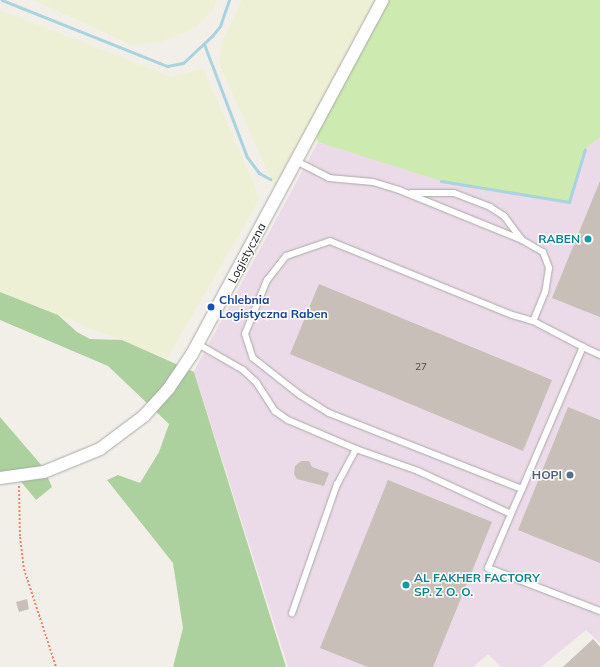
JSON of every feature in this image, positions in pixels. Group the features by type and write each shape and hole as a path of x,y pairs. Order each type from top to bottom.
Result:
{"street":[{"name":"Logistyczna","path":"0,478 19,477 71,463 100,449 124,433 144,416 168,388 198,344 383,0"}],"lane":[{"path":"296,161 329,178 373,182 414,194 454,193 490,207 504,216 522,240"},
{"path":"399,190 522,240 543,252 549,268 545,292 533,321"},
{"path":"522,489 329,413 300,395 254,358 245,334 266,280 286,256 330,241 512,315 533,321 583,347 600,354"},
{"path":"198,344 243,370 256,382 275,411 288,420 356,449 418,471 511,514"},
{"path":"583,347 488,568 600,611"},
{"path":"292,613 337,484 356,449"}],"path":[{"path":"19,477 20,538 24,569 56,667"}],"shaded area":[{"path":"395,0 600,0 600,643 586,630 541,667 501,667 488,654 473,667 288,667 194,371"}],"green space":[{"path":"34,0 217,0 214,9 196,27 160,42 131,45"},
{"path":"242,0 381,0 278,195 220,66 221,44"},
{"path":"383,0 600,0 600,137 585,149 569,202 441,181 318,142 314,128"},
{"path":"0,10 172,77 203,68 260,198 167,359 0,292"},
{"path":"0,292 58,315 77,332 90,339 122,340 194,372 286,667 173,667 183,628 173,563 107,480 118,475 140,483 159,452 169,424 108,366 0,320"},
{"path":"0,417 43,467 52,487 36,500 14,473 0,473"}],"building":[{"name":"RABEN","path":"600,181 600,317 552,298"},
{"path":"319,284 552,380 523,451 290,354"},
{"name":"HOPI","path":"568,407 600,420 600,563 518,530"},
{"path":"301,461 309,461 312,467 329,473 324,486 297,479 294,474 295,466"},
{"name":"AL FAKHER FACTORY SP. Z O. O.","path":"388,480 492,522 433,667 368,667 320,648"},
{"path":"27,599 29,609 19,612 16,602"},
{"path":"593,639 600,647 600,667 563,667"}],"waterway":[{"path":"2,0 167,66 183,63 212,36 220,26 229,0"},
{"path":"204,44 247,157 259,173 270,179"},
{"path":"441,181 569,202 585,149"}],"place":[{"name":"RABEN","path":"588,239"},
{"name":"Chlebnia Logistyczna Raben","path":"211,307"},
{"name":"HOPI","path":"570,475"},
{"name":"AL FAKHER FACTORY SP. Z O. O.","path":"406,585"}]}
